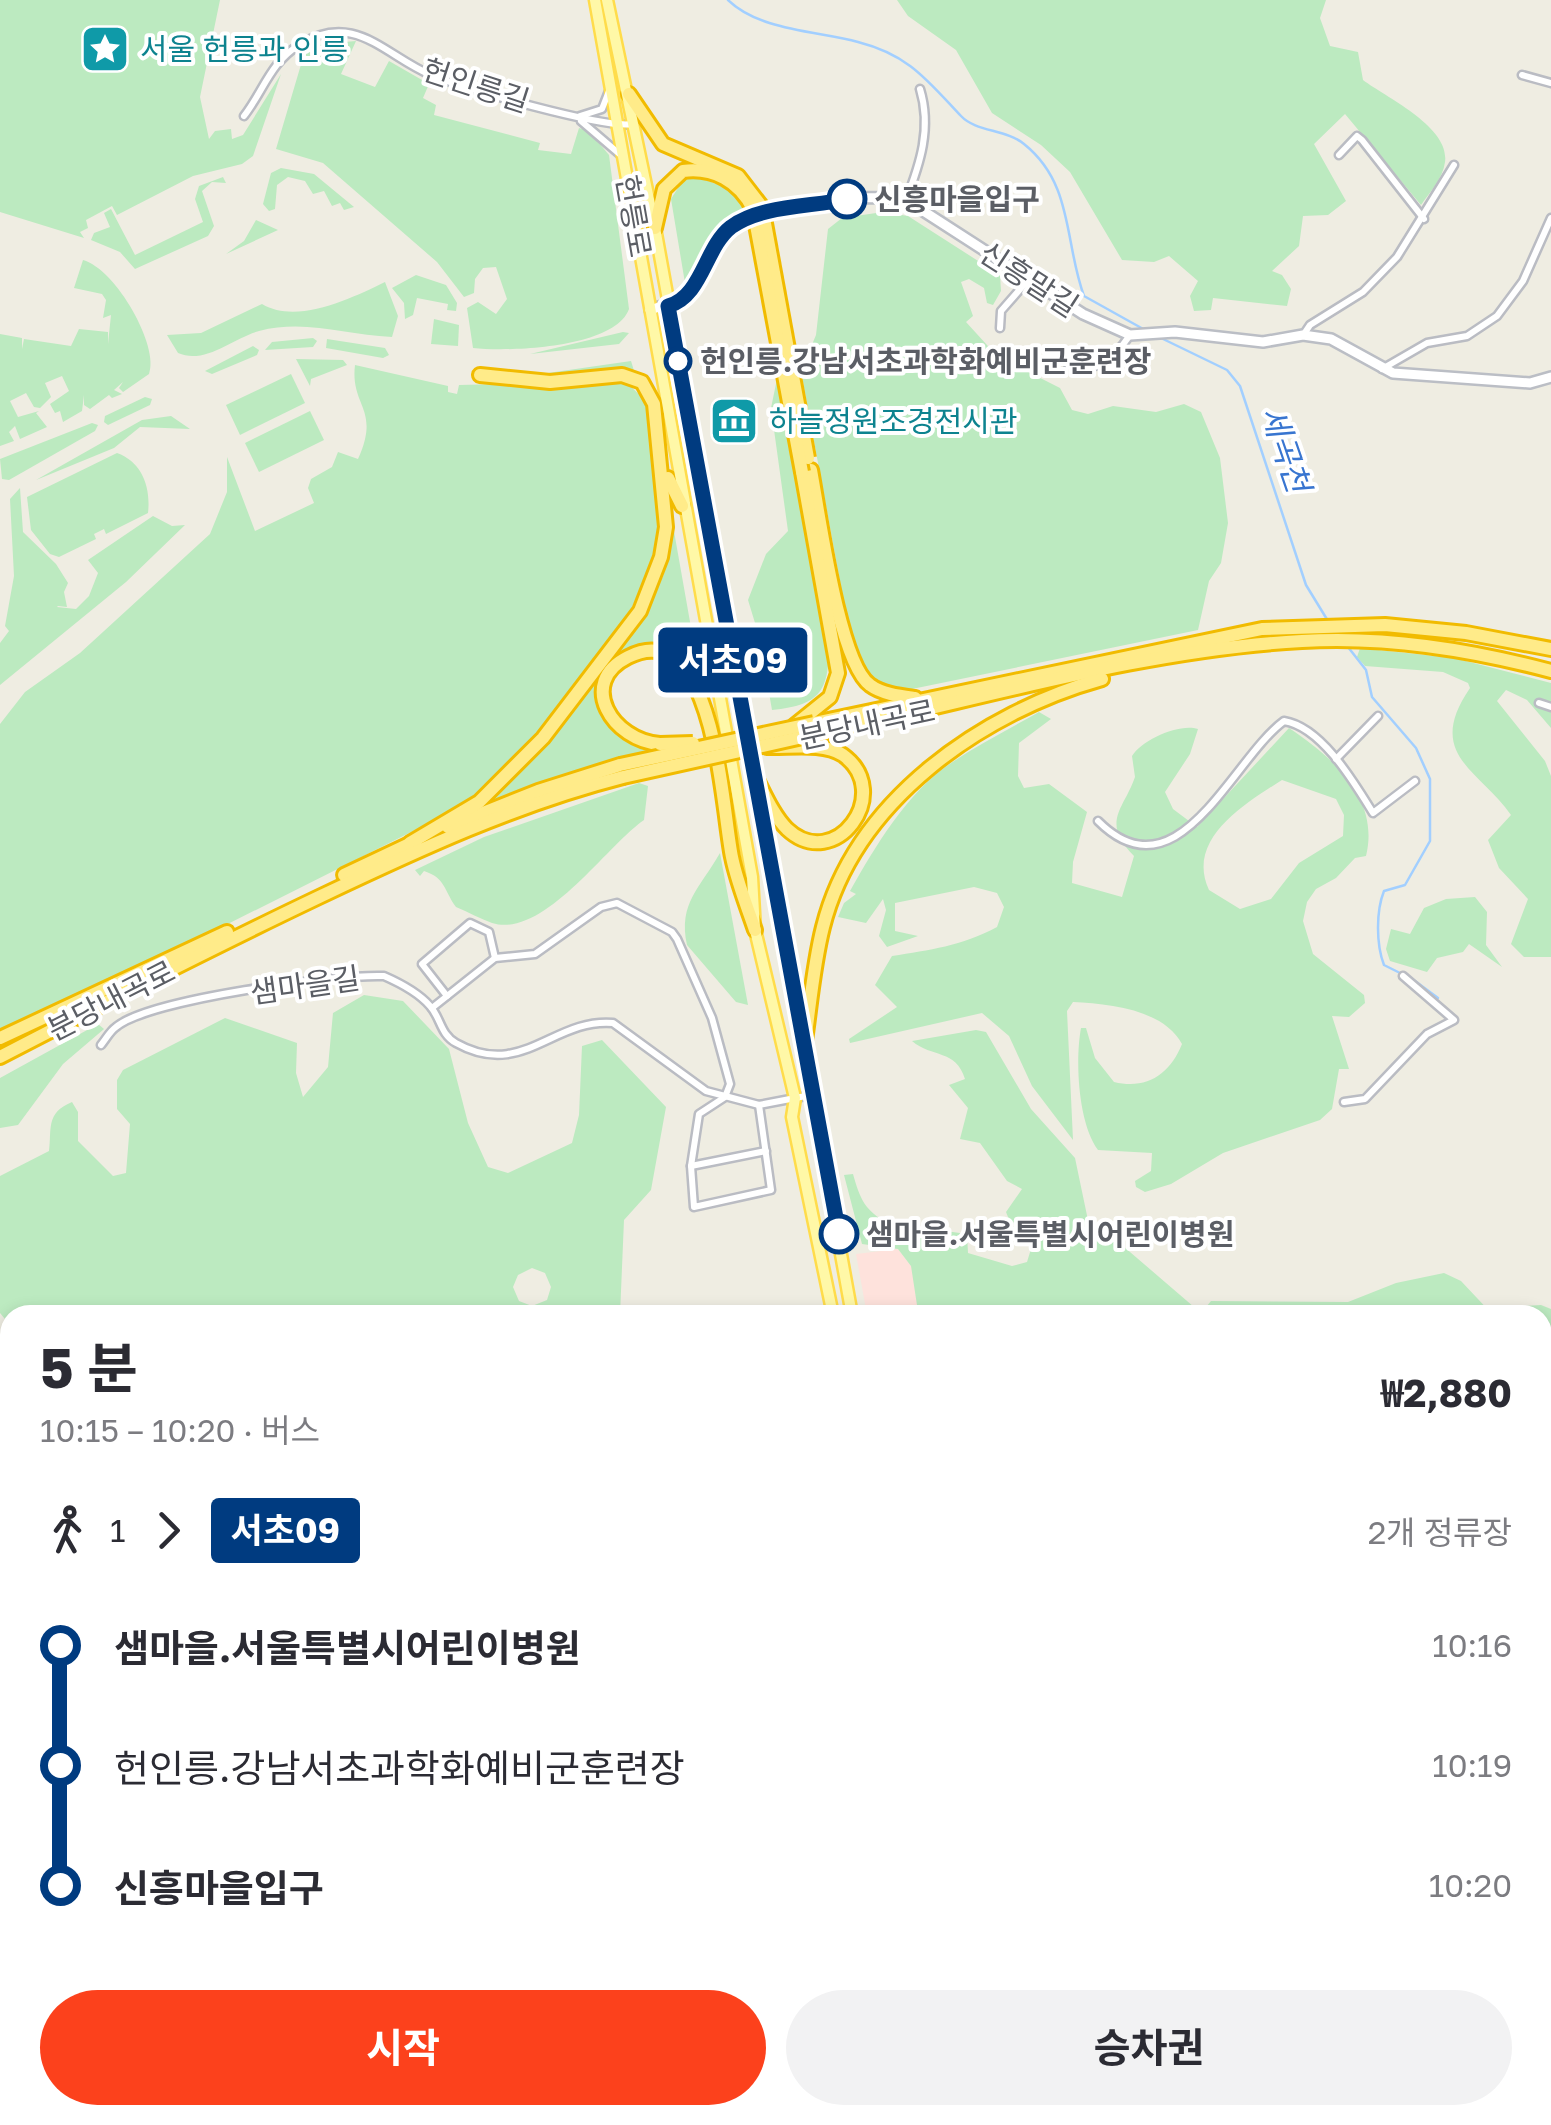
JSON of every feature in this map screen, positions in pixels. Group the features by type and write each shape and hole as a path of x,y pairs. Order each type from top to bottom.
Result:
{"highway":[{"path":"629,94 663,144 738,176 758,208 838,673 815,729 858,772 864,790 851,828 838,839 817,843 796,836 783,826 755,776"},
{"path":"655,228 664,189 683,171 704,171 727,179 758,208"},
{"path":"410,843 506,780 568,707 640,611 661,558 667,502 660,438 652,396 636,378 538,382 480,375"},
{"path":"660,438 666,409"},
{"path":"806,471 855,665 870,685 922,699"},
{"path":"664,472 682,506"},
{"name":"분당내곡로","path":"0,1038 410,843 538,791 621,771 764,748 815,729 922,699 1210,638 1332,625 1466,633 1551,650"},
{"name":"분당내곡로","path":"0,1057 195,956 413,853 541,800 716,739 794,726 815,729 1174,658 1302,641 1462,652 1551,672"},
{"path":"716,739 652,744 622,732 610,718 605,700 608,680 619,662 648,651 679,662 696,684 716,739 732,860 755,930"},
{"path":"804,1048 823,924 849,866 878,820 956,746 1034,701 1174,658"}],"main road":[{"name":"헌릉로","path":"594,0 619,126 682,506 752,877 755,930 795,1098 792,1118 831,1305"},
{"name":"헌릉로","path":"606,0 655,228 850,1305"}],"street":[{"name":"헌인릉길","path":"244,116 264,90 270,67 285,55 312,38 352,34 378,40 431,76 575,117 619,126 633,123"},
{"path":"1522,75 1551,84"},
{"path":"575,117 602,109 610,85"},
{"path":"650,310 686,296 730,228 748,218 872,196 906,200 923,149 926,124 920,89"},
{"path":"575,117 623,158"},
{"path":"1339,155 1357,136 1424,219"},
{"path":"1303,335 1310,324 1373,284 1424,219 1454,165"},
{"name":"신흥말길","path":"906,200 1084,314 1130,335 1175,332 1263,342 1303,335 1332,339 1381,369 1412,376 1530,383 1551,377"},
{"path":"1381,369 1428,343 1466,336 1498,316 1522,280 1551,218"},
{"path":"1000,328 1001,311 1029,279"},
{"path":"1066,362 1086,370 1101,366 1130,335"},
{"path":"1539,703 1551,707"},
{"path":"1336,759 1378,716"},
{"path":"1098,820 1124,841 1166,840 1204,815 1284,721 1302,728 1351,774 1373,813 1415,781"},
{"path":"432,1008 495,958 535,954 610,902 672,932 712,1018 730,1084 724,1097 700,1114 691,1166 694,1207 772,1190 759,1105"},
{"path":"447,996 422,964 470,923 489,932 495,958"},
{"name":"샘마을길","path":"101,1045 117,1025 210,993 241,994 365,975 384,976 404,985 432,1008 440,1029 453,1042 490,1058 613,1023 687,1081 724,1097 759,1105 811,1094"},
{"path":"1344,1102 1365,1099 1427,1034 1454,1020 1403,976"},
{"path":"691,1166 766,1151"}],"shaded area":[{"path":"898,1249 911,1266 963,1305 865,1305 856,1254"}],"green space":[{"name":"서울 헌릉과 인릉","path":"0,0 220,0 200,97 209,139 215,131 231,129 232,139 243,135 281,74 253,156 242,164 193,176 117,215 112,206 86,220 88,228 80,232 84,238 0,212"},
{"path":"897,0 1326,0 1320,18 1330,46 1358,52 1363,80 1428,125 1444,149 1444,168 1421,205 1345,114 1314,144 1346,201 1328,215 1303,216 1299,246 1272,271 1282,275 1291,289 1287,306 1213,298 1211,310 1194,311 1190,296 1198,281 1169,256 1154,262 1122,260 1070,172 1041,145 992,113 956,50 908,16"},
{"path":"356,41 341,74 375,87 389,61 429,84 423,98 436,105 434,115 540,143 538,150 571,154 579,128 589,131 609,155 629,309 620,322 604,332 560,345 473,348 467,308 478,302 496,314 507,299 496,267 483,268 475,279 474,293 464,297 437,262 323,163 276,149 305,51 322,44"},
{"path":"281,168 314,174 354,207 344,210 340,203 332,206 324,191 313,194 305,181 288,177 277,185 275,209 269,211 263,204 271,173"},
{"path":"223,177 226,183 212,182 202,191 214,226 208,236 135,269 120,252 91,240 94,233 110,227 104,213 111,209 135,255 203,222 195,199 199,186"},
{"path":"697,177 730,189 746,209 720,229 685,283 671,199 683,180"},
{"path":"883,212 908,216 1000,275 1001,291 993,305 987,303 984,288 969,279 961,282 973,316 966,322 997,356 1060,388 1072,410 1088,414 1113,406 1156,412 1184,404 1201,412 1220,458 1228,523 1221,563 1209,581 1198,630 912,689 884,684 864,669 853,652 801,371 816,335 828,229 842,218"},
{"path":"256,220 278,230 226,254 244,241"},
{"path":"83,260 109,278 132,310 148,346 149,374 123,392 119,388 123,382 114,390 122,394 112,398 109,395 90,409 84,405 84,395 82,411 63,422 60,411 55,413 50,404 69,391 62,376 45,383 51,397 40,408 34,407 26,393 10,401 18,417 39,411 36,413 47,427 20,439 15,426 9,432 14,441 0,446 0,334 22,338 22,349 24,339 71,346 79,329 108,332 108,344 111,315 103,318 106,300 102,294 74,288"},
{"path":"416,275 446,285 457,303 456,311 447,310 448,304 417,298 413,315 405,319 404,303 392,288"},
{"path":"385,282 398,316 392,337 309,327 276,328 249,334 209,353 188,356 178,353 167,335 201,333 262,304 291,312 324,307"},
{"path":"434,319 459,325 458,346 431,344"},
{"path":"629,333 619,344 530,354"},
{"path":"313,338 317,341 313,347 265,350 272,342"},
{"path":"327,339 385,348 389,355 383,358 326,348"},
{"path":"253,346 259,350 257,355 212,374 205,371"},
{"path":"296,359 343,360 347,365 311,379 310,386"},
{"path":"631,361 635,374 529,377 541,374"},
{"path":"355,365 448,386 448,392 457,394 459,385 625,381 646,401 659,493 656,553 626,621 534,744 477,795 445,815 192,942 0,1030 0,724 25,692 80,653 210,534 227,492 227,457 255,531 314,503 308,488 311,479 332,467 338,452 358,459 367,429"},
{"path":"291,374 305,403 240,435 226,405"},
{"path":"777,379 829,642 827,672 820,692 802,704 772,710 759,636 748,600 766,554 788,531 771,408"},
{"path":"145,397 152,399 150,405 108,425 104,422 105,416"},
{"path":"310,411 324,440 259,472 245,443"},
{"path":"171,416 190,429 140,427 114,448 36,480 142,420"},
{"path":"92,423 98,425 95,431 9,480 2,479 0,459"},
{"path":"117,453 139,469 148,494 148,513 106,534 104,529 94,534 96,539 59,557 50,554 31,530 27,497"},
{"path":"20,488 23,532 56,564 68,583 64,592 67,607 57,607 76,609 89,596 98,573 88,560 153,516 172,526 185,525 126,582 0,685 0,643 9,631 5,626 14,576 10,499"},
{"path":"672,520 701,684 691,652 640,647 616,659 600,708 610,727 624,739 662,748 578,772 477,808 531,762 644,618 664,574"},
{"path":"1360,648 1454,658 1551,683 1551,728 1527,700 1506,690 1497,701 1545,761 1551,776 1551,957 1524,957 1511,944 1528,899 1499,868 1488,840 1511,815 1472,773 1455,746 1453,730 1457,711 1470,688 1468,683 1443,672 1365,666 1357,657"},
{"path":"1039,712 1051,719 1019,743 1018,776 1024,788 1049,784 1087,812 1073,862 1072,883 1122,897 1134,856 1118,834 1116,824 1135,777 1132,756 1152,739 1181,728 1198,729 1190,754 1165,792 1173,809 1197,827 1289,728 1322,753 1350,782 1366,816 1366,856 1355,858 1336,878 1316,889 1307,902 1303,921 1313,954 1364,995 1365,1003 1349,1017 1332,1016 1349,1069 1339,1069 1332,1109 1320,1120 1223,1153 1171,1184 1145,1192 1136,1187 1135,1181 1151,1171 1152,1153 1098,1150 1091,1138 1082,1108 1078,1057 1081,1028 1086,1028 1095,1058 1114,1082 1137,1084 1156,1077 1171,1064 1182,1044 1173,1032 1149,1016 1118,1007 1073,1002 1067,1011 1073,1140 1032,1086 1009,1036 982,1013 850,1043 849,1039 897,1007 875,985 892,956 958,943 984,933 997,927 1004,907 997,893 974,887 895,903 895,931 918,936 887,947 879,936 886,910 883,899 866,923 838,917 844,903 856,894 850,891 881,839 920,789 951,763","holes":["1282,780 1336,799 1344,815 1343,836 1299,863 1271,899 1240,909 1209,890 1204,872 1205,855 1212,839 1223,824 1252,800"]},
{"path":"639,783 648,786 644,820 573,887 532,917 512,924 492,923 456,907 437,877 424,871 420,876 415,870 484,837"},
{"path":"720,853 748,1005 736,1002 687,945 688,907"},
{"path":"1475,897 1487,912 1486,945 1502,967 1469,944 1463,952 1437,958 1427,972 1390,961 1386,949 1391,929 1410,934 1424,908 1446,899"},
{"path":"364,995 403,1001 449,1049 468,1123 488,1167 508,1173 572,1143 579,1115 582,1046 602,1040 666,1107 651,1190 624,1220 620,1305 534,1305 547,1300 551,1287 545,1273 532,1268 518,1275 513,1287 519,1301 529,1305 0,1305 0,1176 49,1151 50,1129 63,1106 72,1102 78,1112 78,1141 113,1176 126,1173 130,1124 117,1109 117,1080 123,1070 225,1018 297,1043 296,1073 303,1097 328,1067 333,1013"},
{"path":"98,1024 104,1029 63,1064 18,1125 0,1128 0,1078"},
{"path":"976,1030 986,1032 1031,1109 1075,1158 1089,1225 1123,1246 1192,1305 917,1305 911,1266 898,1249 862,1244 844,1175 853,1174 864,1203 888,1223 967,1234 968,1253 1012,1266 1027,1262 1038,1226 1010,1222 1006,1212 1022,1189 1007,1181 980,1143 960,1139 968,1108 949,1085 965,1079 961,1069 950,1058 912,1041"},
{"path":"1444,1273 1461,1281 1484,1305 1208,1305 1211,1301 1348,1302 1396,1283"}],"waterway":[{"name":"세곡천","path":"728,0 773,24 858,42 891,54 916,70 967,121 1024,144 1040,160 1060,195 1084,296 1145,330"},
{"name":"세곡천","path":"1161,338 1227,370 1240,386 1306,585 1328,621"},
{"name":"세곡천","path":"1348,647 1366,670 1372,697 1416,748 1430,779 1430,841 1405,885 1384,891 1378,918 1384,965 1404,975"},
{"name":"세곡천","path":"1411,978 1438,998"}],"bus line":[{"name":"서초09","path":"839,1234 778,922 755,776 668,306 686,296 730,228 771,212 847,199"}],"place":[{"name":"서울 헌릉과 인릉","path":"105,49"},
{"name":"신흥마을입구","path":"847,199"},
{"name":"헌인릉.강남서초과학화예비군훈련장","path":"678,361"},
{"name":"하늘정원조경전시관","path":"734,421"},
{"name":"샘마을.서울특별시어린이병원","path":"839,1234"}]}
